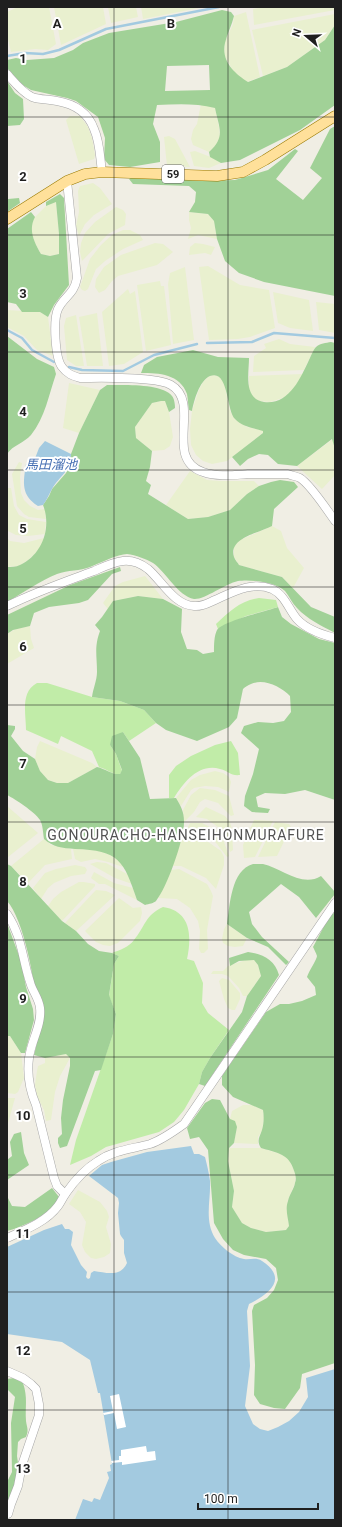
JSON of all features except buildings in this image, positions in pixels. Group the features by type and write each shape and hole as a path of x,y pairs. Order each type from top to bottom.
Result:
{"main road":[{"name":"59","path":"7,219 67,181 85,174 102,172 217,176 243,172 270,157 335,116"}],"street":[{"path":"7,74 23,91 31,96 39,99 56,100 73,104 83,112 94,129 102,172"},
{"path":"67,181 77,278 76,286 58,308 55,318 58,361 62,368 72,376 80,378 150,380 170,384 180,392 184,400 183,444 187,457 195,468 201,472 219,475 288,474 298,477 309,487 335,521"},
{"path":"7,606 37,592 116,562 130,561 138,563 148,570 176,598 193,606 208,604 244,588 263,587 273,590 284,600 297,620 307,627 335,638"},
{"path":"7,1238 34,1225 46,1217 58,1206 65,1194 86,1169 106,1156 118,1151 151,1143 172,1133 184,1124 335,903"},
{"path":"7,914 13,922 20,938 30,983 40,1008 39,1020 29,1058 29,1083 54,1178 58,1186 65,1194"},
{"path":"7,1371 31,1384 36,1390 39,1404 39,1415 22,1465 18,1486 8,1514"}],"green space":[{"path":"18,7 49,7 56,44 48,50 35,49 11,52 7,35 7,12"},
{"path":"54,7 103,7 106,24 61,45"},
{"path":"108,7 136,7 138,17 111,23"},
{"path":"141,7 204,7 143,19"},
{"path":"266,7 335,7 335,10 254,25 253,9"},
{"path":"222,10 231,12 234,16 225,43 225,55 230,66 238,75 248,82 287,67 325,40 335,25 335,105 300,130 240,160 221,163 210,157 209,152 218,142 220,132 215,108 208,106 179,104 157,105 153,124 160,142 160,162 130,167 109,165 104,159 105,138 98,117 76,101 31,90 21,84 7,68 7,60 16,58 27,60 54,58 73,50 83,43 109,33 176,22","holes":["209,65 210,90 165,91 167,66"]},
{"path":"246,12 260,77 247,82 235,74 224,55 225,42 233,24 234,16"},
{"path":"335,14 335,25 325,40 287,67 263,76 252,30"},
{"path":"7,81 15,93 23,99 24,119 20,125 7,126"},
{"path":"201,104 215,108 219,127 220,138 217,145 209,152 193,145 191,139 193,130 197,124"},
{"path":"70,116 80,116 88,127 92,138 95,155 94,159 79,164 66,120"},
{"path":"335,126 335,296 264,282 239,273 225,261 217,239 214,221 208,214 189,212 195,202 196,192 189,186 133,184 129,179 134,176 148,176 200,181 235,180 268,170 295,149 298,151 276,179 303,200 322,178 310,168 330,129"},
{"path":"169,136 175,139 190,167 167,166 164,137"},
{"path":"195,151 216,159 221,163 209,168 194,166 190,152"},
{"path":"93,183 100,188 112,204 94,215 85,224 79,236 76,226 79,212 78,191 80,186"},
{"path":"60,194 64,198 69,285 54,305 48,317 40,312 22,312 16,304 7,302 7,229 31,212 35,217 32,227 33,236 41,254 50,256 59,254 56,202 46,206 46,202"},
{"path":"7,197 8,199 19,198 20,203 7,212"},
{"path":"56,202 59,254 50,256 41,254 35,243 31,232 32,222 46,206"},
{"path":"116,207 123,210 126,214 125,225 108,234 82,261 80,252 81,243 85,233 95,222"},
{"path":"189,212 208,214 214,221 217,239 198,235 188,239 191,228"},
{"path":"123,230 130,230 140,235 143,240 123,249 105,261 96,269 88,289 85,291 82,290 80,287 90,259 101,245 112,235"},
{"path":"155,243 163,244 173,252 157,265 118,276 105,290 99,293 95,287 96,279 104,267 121,255"},
{"path":"195,243 215,247 211,255 205,253 189,255 190,247"},
{"path":"208,266 240,285 269,290 275,328 250,337 209,340 199,267"},
{"path":"185,267 194,340 173,344 168,284 170,273"},
{"path":"160,281 161,286 164,286 171,345 146,351 137,285"},
{"path":"128,289 130,294 135,291 143,352 124,364 109,366 102,312"},
{"path":"273,292 309,300 313,331 290,328 278,323"},
{"path":"316,302 335,304 335,333 319,330"},
{"path":"7,310 40,312 48,317 53,356 37,350 24,336 7,327"},
{"path":"97,313 103,366 87,366 79,317"},
{"path":"76,315 84,366 76,366 67,360 64,326 66,318"},
{"path":"7,336 37,359 54,367 56,374 46,406 36,428 28,438 12,448 7,454"},
{"path":"279,339 290,344 315,347 304,370 253,372 254,356 266,348 264,344"},
{"path":"331,342 335,343 335,449 332,439 297,466 278,464 268,455 259,454 248,459 240,466 232,457 263,433 263,431 245,426 235,419 230,408 224,384 221,378 216,375 210,376 203,382 194,402 192,411 189,410 187,394 184,387 179,382 162,374 141,373 144,365 157,357 193,350 218,357 249,358 248,378 250,391 257,400 273,402 287,395 292,389 302,375 316,347 321,344"},
{"path":"303,374 293,391 283,398 270,402 257,401 251,396 249,390 249,376"},
{"path":"213,375 220,377 224,382 230,411 235,419 247,427 263,430 263,433 227,461 212,464 203,461 196,455 191,445 190,429 192,411 198,392 203,382 208,377"},
{"path":"69,383 100,390 79,433 63,428"},
{"path":"107,385 151,387 167,392 173,397 175,408 169,412 165,401 152,403 135,427 136,438 152,451 146,481 151,485 148,494 188,519 208,517 230,510 247,494 259,486 280,480 294,482 298,487 274,509 272,526 240,541 233,550 234,557 239,565 282,577 311,607 335,617 335,633 305,616 295,606 285,591 276,585 249,580 238,581 203,597 194,599 188,597 177,589 153,563 141,557 127,554 114,557 86,568 57,574 7,602 7,567 18,566 34,555 39,548 43,540 46,523 43,505 52,489 66,473 79,433 100,390"},
{"path":"166,401 173,437 170,446 164,450 152,451 136,438 135,427 152,403"},
{"path":"333,439 335,449 335,475 322,489 297,466"},
{"path":"19,462 22,463 20,477 21,493 24,500 30,506 38,510 45,509 46,519 29,517 17,506 12,474"},
{"path":"190,471 207,480 254,481 259,486 247,494 230,510 208,517 188,519 166,505"},
{"path":"7,488 11,488 14,506 19,515 27,519 46,522 45,534 28,536 16,535 8,531"},
{"path":"272,526 281,531 287,548 304,568 293,588 282,577 239,565 234,557 234,547 238,541"},
{"path":"7,538 10,541 24,543 44,538 41,548 28,560 19,566 7,567"},
{"path":"120,567 121,571 112,574 88,600 79,603 49,607 34,613 30,626 13,630 7,634 7,615 70,585"},
{"path":"145,576 163,599 138,596 113,601 108,609 103,603 115,586 123,582"},
{"path":"138,596 163,599 182,609 181,632 187,649 197,650 203,654 214,652 215,635 217,630 221,627 236,620 278,607 282,617 291,624 319,639 335,643 335,800 305,790 285,794 265,793 256,797 258,807 270,809 268,813 252,812 244,806 245,796 253,774 259,749 241,733 244,726 258,722 273,723 284,721 291,712 290,696 282,689 272,684 256,682 243,689 237,718 229,727 197,741 166,730 156,723 144,710 120,701 92,697 97,675 96,647 100,631 95,625 113,601"},
{"path":"259,598 276,600 278,607 246,616 218,629 216,624 231,611 241,604 252,599"},
{"path":"30,626 31,639 34,648 7,664 7,634 16,629"},
{"path":"37,683 47,683 92,697 120,701 144,710 156,723 129,741 123,732 110,745 116,754 122,771 119,775 116,774 99,767 92,751 61,736 58,744 26,730 26,698 28,692"},
{"path":"7,725 15,726 11,736 23,751 35,759 40,771 48,780 57,783 68,783 97,767 114,774 120,774 122,770 116,754 110,745 112,736 123,732 140,758 150,799 176,798 181,806 183,815 184,828 182,838 170,874 156,901 145,905 137,900 123,867 118,860 111,855 90,850 58,847 44,839 40,820 25,806 7,795"},
{"path":"40,741 92,763 97,767 68,783 57,783 48,780 40,771 35,759 37,747"},
{"path":"231,741 238,753 240,775 234,775 220,769 205,769 199,771 187,780 174,798 169,798 169,775 176,766 191,756 215,745"},
{"path":"215,771 223,773 229,777 231,782 229,792 218,787 205,786 194,788 191,790 181,806 176,798 191,780 200,775"},
{"path":"200,788 215,790 229,796 234,815 231,816 218,803 205,799 200,802 194,812 184,822 183,810 191,795"},
{"path":"7,806 38,833 8,857 7,856"},
{"path":"206,807 225,816 230,822 233,850 230,852 222,830 207,819 196,817"},
{"path":"254,820 273,821 255,857 244,858 243,845"},
{"path":"275,822 289,824 291,827 277,856 258,857"},
{"path":"190,823 202,823 216,830 224,842 229,856 227,857 209,836 203,833 186,831"},
{"path":"182,837 204,839 221,851 224,857 224,865 216,889 206,878 181,866 172,866"},
{"path":"44,839 51,845 71,849 72,859 45,865 28,883 11,866"},
{"path":"73,849 92,849 107,852 119,861 123,867 95,859 81,862 75,859"},
{"path":"97,862 106,863 129,875 132,884 115,878 90,864"},
{"path":"7,864 11,866 62,921 76,931 88,944 99,951 112,953 119,956 114,964 109,995 116,1014 113,1034 101,1070 95,1071 67,1146 60,1148 58,1138 62,1134 61,1118 70,1058 66,1054 45,1058 34,1055 37,1044 38,1026 35,989 21,928 7,901"},
{"path":"253,864 270,866 299,879 314,879 321,876 335,892 316,918 299,897 281,884 249,912 252,924 262,937 289,962 286,965 268,947 247,938 227,924 231,898 236,881 240,873"},
{"path":"75,865 85,867 87,870 85,874 71,876 54,883 48,888 41,899 33,888 45,873"},
{"path":"179,869 207,884 213,896 207,930 208,949 204,953 201,953 199,949 200,931 198,921 190,908 177,899 158,898 171,870"},
{"path":"94,872 114,883 133,888 137,900 105,884 99,884 91,878"},
{"path":"79,882 95,884 95,886 62,921 48,906 61,892"},
{"path":"96,890 106,891 115,895 76,931 65,923"},
{"path":"119,898 133,908 141,907 142,913 140,921 118,943 110,946 96,942 85,931"},
{"path":"163,907 172,909 184,919 189,933 189,950 187,959 194,961 203,983 202,1003 208,1013 229,1030 202,1072 199,1084 184,1110 174,1122 159,1132 106,1147 91,1156 70,1165 76,1140 113,1034 116,1014 109,996 114,964 119,956 112,953 130,945 152,914"},
{"path":"335,912 335,1363 302,1374 300,1388 285,1409 274,1408 260,1404 254,1395 255,1365 252,1311 254,1305 267,1298 274,1290 278,1280 276,1268 266,1259 244,1255 233,1250 223,1239 214,1223 208,1150 199,1137 190,1139 187,1128 205,1103 212,1099 220,1100 230,1119 235,1121 237,1127 234,1143 229,1148 228,1161 234,1191 232,1207 242,1223 251,1228 266,1232 286,1230 289,1226 287,1204 296,1179 291,1163 284,1156 276,1152 261,1148 259,1137 263,1125 263,1110 233,1097 222,1085 222,1076 266,1012 280,1004 289,1004 302,1001 316,995 315,987 307,977 317,956 313,947 329,917"},
{"path":"7,923 21,961 26,987 33,1009 34,1020 25,1053 21,1053 10,1036 7,1036"},
{"path":"227,924 247,938 243,946 228,946 223,943 222,939 224,929"},
{"path":"248,952 259,954 268,959 275,965 279,975 205,1086 199,1084 202,1072 210,1058 242,1012 247,996 261,976 258,965 254,960 239,961 230,966 229,958"},
{"path":"246,960 254,960 258,965 261,976 247,996 243,996 239,988 228,976 222,974 211,974 213,971 223,971 228,966"},
{"path":"222,978 229,980 240,993 240,999 235,1010 228,1008 224,999 219,981"},
{"path":"7,1036 10,1036 21,1053 24,1078 18,1092 15,1094 7,1093"},
{"path":"66,1054 70,1058 60,1076 55,1092 51,1120 46,1121 44,1110 37,1096 35,1085 38,1066 45,1063 45,1058"},
{"path":"7,1098 15,1098 7,1127"},
{"path":"243,1105 253,1105 263,1110 264,1118 262,1131 258,1137 258,1144 234,1143 237,1127 230,1119 232,1111"},
{"path":"21,1132 24,1153 29,1165 7,1180 7,1160 12,1156 10,1142 14,1134"},
{"path":"229,1148 261,1148 281,1154 289,1159 296,1175 295,1183 288,1200 287,1209 289,1226 286,1230 266,1232 251,1228 242,1223 232,1207 234,1191 228,1161"},
{"path":"52,1188 59,1197 56,1204 51,1209 32,1221 7,1231 7,1196 12,1206 25,1207"},
{"path":"78,1190 100,1202 107,1211 109,1217 106,1227 111,1244 110,1253 104,1257 96,1259 91,1258 85,1252 82,1245 86,1222 80,1212 69,1204"},
{"path":"14,1378 23,1383 25,1388 26,1421 28,1431 26,1437 18,1442 17,1456 19,1470 7,1511 7,1482 12,1472 11,1423 15,1397 7,1389 7,1379"}],"water":[{"name":"馬田溜池","path":"45,441 71,454 71,460 67,469 55,484 43,505 38,506 32,502 26,493 24,488 24,477 26,464 34,461 39,448"},
{"path":"191,1146 194,1154 199,1154 205,1157 209,1172 209,1217 215,1238 224,1248 240,1258 262,1261 274,1274 275,1280 273,1286 263,1296 249,1304 247,1311 250,1366 245,1406 253,1424 260,1429 268,1431 289,1421 299,1412 308,1397 306,1378 335,1369 335,1520 75,1520 83,1499 92,1502 94,1498 100,1500 109,1478 107,1472 111,1471 110,1465 112,1464 100,1393 98,1393 90,1360 62,1342 7,1334 7,1247 44,1230 62,1224 65,1229 69,1229 73,1232 71,1245 81,1265 87,1272 86,1277 88,1279 94,1271 113,1273 121,1270 127,1263 124,1253 124,1240 120,1234 118,1198 89,1176 102,1165 111,1162 147,1152"}],"pier":[{"path":"119,1394 126,1427 117,1429 114,1413 104,1415 103,1413 113,1411 110,1396"},
{"path":"146,1446 147,1452 155,1451 156,1460 122,1465 122,1462 112,1463 111,1461 119,1460 121,1450"}],"waterway":[{"path":"7,56 25,53 43,54 59,50 106,29 219,7"},
{"path":"7,330 22,338 32,350 54,362"},
{"path":"207,343 252,342 274,333 335,338"},
{"path":"69,367 82,370 123,371 154,355 197,344"}],"district":[{"name":"GONOURACHO-HANSEIHONMURAFURE","path":"186,835"}]}
